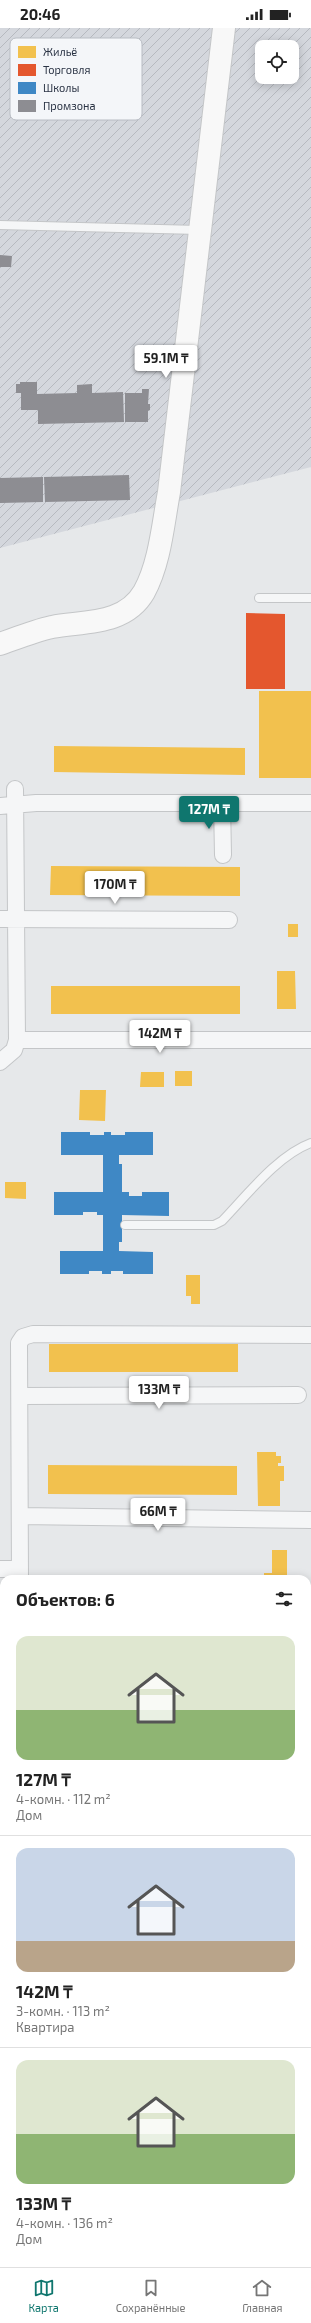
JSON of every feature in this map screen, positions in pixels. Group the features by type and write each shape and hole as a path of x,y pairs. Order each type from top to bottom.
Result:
{"street":[{"path":"0,644 50,628 107,619 121,615 133,606 144,592 155,564 169,492 224,28"},
{"path":"0,1062 14,1050 17,1040 15,789"},
{"path":"0,806 16,806 36,803 311,803"},
{"path":"222,803 223,856"},
{"path":"0,919 229,920"},
{"path":"17,1040 311,1040"},
{"path":"0,1569 20,1574 19,1343 23,1337 33,1334 311,1335"},
{"path":"20,1396 298,1395"},
{"path":"20,1516 311,1520"}],"lane":[{"path":"0,225 200,230"},
{"path":"259,598 311,598"},
{"path":"125,1226 214,1225 222,1220 285,1157 301,1146 311,1143"}],"shaded area":[{"path":"0,28 311,28 311,467 0,548"}],"building: Жильё":[{"path":"259,691 311,691 311,778 259,778"},
{"path":"54,746 245,748 245,775 54,772"},
{"path":"51,866 240,867 240,896 50,895"},
{"path":"288,924 298,924 298,937 288,937"},
{"path":"277,971 295,971 296,1009 277,1009"},
{"path":"51,986 240,986 240,1014 51,1014"},
{"path":"175,1071 192,1071 192,1086 175,1086"},
{"path":"141,1072 164,1072 164,1087 140,1087"},
{"path":"80,1090 106,1090 105,1121 79,1120"},
{"path":"5,1182 26,1182 26,1199 5,1198"},
{"path":"186,1275 200,1275 200,1304 191,1304 191,1296 186,1296"},
{"path":"49,1344 238,1344 238,1372 49,1372"},
{"path":"257,1452 276,1452 276,1456 281,1456 281,1463 278,1463 278,1466 284,1466 284,1481 280,1481 280,1506 258,1506"},
{"path":"48,1465 237,1466 237,1495 48,1494"},
{"path":"272,1550 287,1550 287,1575 264,1575 264,1573 272,1573"}],"building: Торговля":[{"path":"246,613 285,614 285,689 246,689"}],"building: Школы":[{"path":"61,1132 90,1132 90,1135 104,1135 104,1132 111,1132 111,1135 125,1135 125,1132 153,1132 153,1155 119,1155 119,1164 122,1164 122,1192 129,1192 129,1196 142,1196 142,1192 169,1192 169,1216 122,1215 122,1242 119,1242 119,1251 153,1252 153,1274 123,1274 123,1271 111,1271 111,1274 102,1274 102,1271 89,1271 89,1274 60,1274 60,1251 103,1251 103,1215 97,1215 97,1212 83,1212 83,1215 54,1215 54,1192 103,1192 103,1155 61,1155"}],"building: Промзона":[{"path":"0,255 12,256 11,267 0,267"},
{"path":"20,382 37,382 37,394 77,393 77,385 92,384 92,393 123,392 124,422 38,424 38,410 21,410 21,393 16,393 16,384 20,384"},
{"path":"142,389 149,389 148,404 150,404 150,410 148,411 148,422 125,422 125,393 142,393"},
{"path":"129,475 130,500 45,502 44,477"},
{"path":"43,477 43,502 0,503 0,478"}]}
